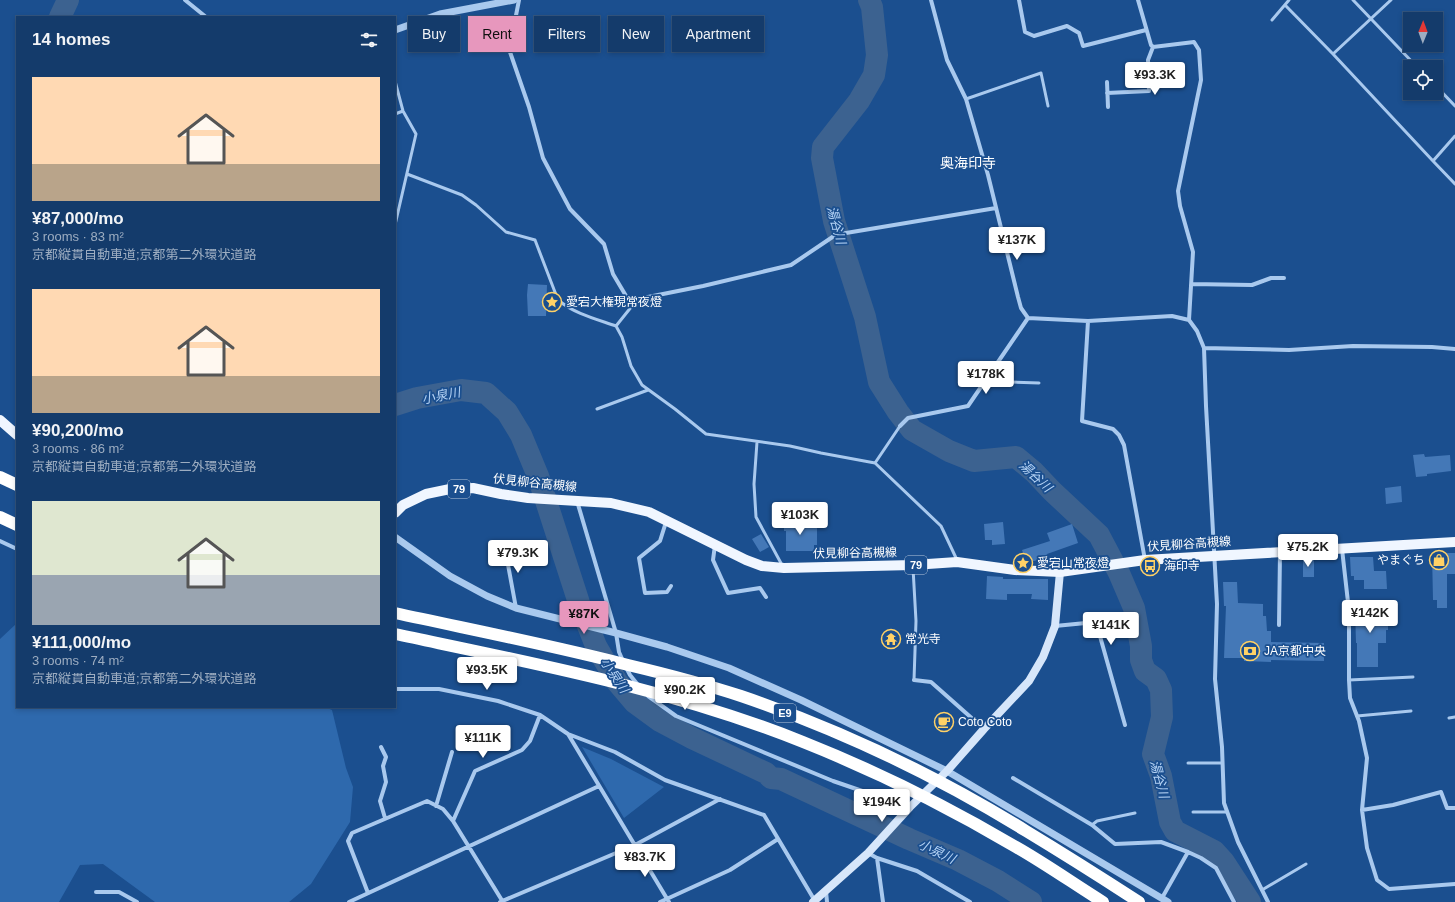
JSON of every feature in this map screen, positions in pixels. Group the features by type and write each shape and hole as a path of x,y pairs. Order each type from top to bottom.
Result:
{"highway":[{"path":"0,477 16,485"},
{"path":"0,517 16,525"},
{"name":"E9","path":"396,613 582,653 665,674 741,696 811,722 886,755 951,788 1025,830 1139,902"},
{"name":"E9","path":"396,634 577,672 660,694 733,716 802,742 876,773 940,805 1016,847 1104,902"}],"main road":[{"path":"0,420 16,434"},
{"name":"伏見柳谷高槻線","path":"396,512 403,506 426,494 450,489 472,488 528,498 611,503 649,512 746,560 762,566 784,568 913,565 957,562 1015,570 1060,572 1145,560 1455,542"},
{"path":"814,901 875,846 907,810 947,771 1029,681 1043,656 1055,626 1060,572"}],"street":[{"path":"185,0 205,16"},
{"path":"396,30 440,14 514,0"},
{"path":"519,0 510,52 529,107 543,158 570,209 604,244 613,274 632,306 648,297 703,286 791,265 834,236 996,208"},
{"path":"931,0 947,60 966,99 988,175 1021,308 1028,318"},
{"path":"1019,0 1026,32 1034,36 1068,26 1079,33 1083,46 1146,30"},
{"path":"1138,0 1146,30 1153,47"},
{"path":"1153,47 1194,42 1199,50 1201,80 1178,190 1180,206 1193,252 1189,320"},
{"path":"1108,93 1149,91 1148,60 1153,47"},
{"path":"1107,82 1108,107"},
{"path":"1191,284 1252,285 1271,278 1284,278"},
{"path":"1028,318 1088,321 1172,316 1189,320 1197,330 1204,348 1217,604 1214,679 1222,763 1224,803 1238,842 1268,902"},
{"path":"900,426 908,418 968,406 1028,318"},
{"path":"1088,321 1082,422 1113,429 1120,435 1124,445 1145,560"},
{"path":"1204,348 1289,350 1354,346 1432,347 1455,349"},
{"path":"575,500 619,652 630,675 649,696 676,716 907,810"},
{"path":"667,520 660,541 639,558 645,593 667,592 671,586"},
{"path":"396,538 450,576 487,596 516,608 667,647 729,668 801,700 947,771 1165,900 1188,852"},
{"path":"0,541 16,549"},
{"path":"504,543 516,608"},
{"path":"715,544 713,560 728,593 760,588 766,597"},
{"path":"1342,549 1349,611 1350,698 1357,716 1367,758 1362,810 1367,848 1377,880 1389,889 1455,884"},
{"path":"1279,624 1280,552"},
{"path":"1055,626 1096,622 1125,725"},
{"path":"914,680 931,682 984,729"},
{"path":"396,688 439,689 498,701 540,715 568,734 615,752 666,780 764,815 814,901"},
{"path":"453,821 475,771 522,750 530,741 540,715"},
{"path":"568,734 668,900"},
{"path":"381,747 386,758 383,766 386,782 380,801 385,818"},
{"path":"436,806 452,752"},
{"path":"1013,778 1092,825 1115,844 1161,842 1201,858 1216,868 1234,902"},
{"path":"349,902 599,786"},
{"path":"1362,810 1393,805 1441,792 1447,808 1455,808"},
{"path":"368,893 348,841 352,833 427,801 443,809 453,821 501,902 635,845 720,799"},
{"path":"660,902 668,900 730,870 778,839"},
{"path":"868,853 877,858 917,871 970,902"},
{"path":"877,858 883,902"},
{"path":"826,891 827,902"},
{"path":"96,892 119,892 137,902"}],"lane":[{"path":"1272,20 1290,0"},
{"path":"1353,0 1410,60"},
{"path":"1333,54 1392,0"},
{"path":"1285,5 1455,184"},
{"path":"966,99 1041,73 1048,106"},
{"path":"396,85 403,111 416,134 396,221"},
{"path":"1443,93 1455,106"},
{"path":"396,114 403,111"},
{"path":"1433,161 1455,136"},
{"path":"407,174 462,195 506,232 536,240 558,300 565,306 584,315 616,326 622,338 631,366 642,385 706,434 790,446 875,463 941,526 957,562"},
{"path":"616,326 632,306"},
{"path":"986,381 1039,382"},
{"path":"597,409 648,390"},
{"path":"875,463 900,426"},
{"path":"757,442 754,484 756,517 784,568"},
{"path":"913,565 916,621 914,680"},
{"path":"1349,680 1413,677"},
{"path":"1357,716 1411,712"},
{"path":"1449,718 1455,717"},
{"path":"1188,763 1222,763"},
{"path":"1193,812 1227,812"},
{"path":"1092,825 1097,821 1135,813"},
{"path":"1262,890 1306,864"}],"shaded area":[{"path":"16,624 16,708 327,708 332,710 346,768 353,787 350,822 311,884 289,902 155,902 103,864 80,865 59,902 0,902 0,639"},
{"path":"582,747 611,759 664,787 624,818"}],"building":[{"path":"528,284 547,285 546,316 528,316"},
{"path":"1424,454 1425,457 1450,455 1451,471 1416,477 1413,455"},
{"path":"1401,486 1402,502 1386,504 1385,488"},
{"path":"784,518 793,518 793,523 817,523 817,545 814,545 814,551 786,551 786,531 784,531"},
{"path":"1003,522 1005,544 992,545 992,540 985,540 984,524"},
{"path":"1072,524 1078,543 1047,554 1048,557 1027,563 1022,550 1050,541 1047,533"},
{"path":"761,534 769,547 760,552 752,539"},
{"path":"1432,553 1455,553 1455,574 1447,574 1447,608 1437,608 1437,600 1433,600"},
{"path":"1350,557 1373,557 1374,571 1386,571 1387,589 1364,589 1364,580 1354,580 1354,576 1351,576"},
{"path":"1303,559 1314,559 1314,577 1303,577"},
{"path":"987,576 1003,577 1003,579 1048,579 1048,600 1031,599 1032,594 1007,594 1007,600 986,599"},
{"path":"1223,582 1237,582 1238,603 1263,604 1263,616 1266,616 1267,631 1271,631 1271,642 1324,643 1324,661 1271,660 1271,662 1244,661 1244,658 1224,658 1226,606 1224,606"},
{"path":"1390,608 1388,630 1386,630 1386,643 1378,643 1378,667 1357,667 1355,609"}],"waterway":[{"name":"小泉川","path":"60,16 68,0"},
{"name":"湯谷川","path":"869,0 872,7 877,55 874,75 859,101 823,147 822,158 834,221 865,317 879,382 898,412 912,430 949,451 974,461 1016,457 1034,472 1099,535 1119,573 1134,608 1141,646 1141,660 1145,671 1156,679 1161,690 1162,717 1153,754 1161,776 1170,822 1175,831 1214,851 1224,862 1250,902"},
{"name":"小泉川","path":"396,405 417,398 461,390 486,393 507,412 521,435 538,476 579,603 596,646 617,682 634,702 660,721 766,773 771,778 781,779 909,839 958,860 998,881 1031,902"}],"place":[{"name":"愛宕大権現常夜燈","path":"552,302"},
{"name":"やまぐち","path":"1439,560"},
{"name":"愛宕山常夜燈","path":"1023,563"},
{"name":"海印寺","path":"1150,566"},
{"name":"常光寺","path":"891,639"},
{"name":"JA京都中央","path":"1250,651"},
{"name":"Coto Coto","path":"944,722"}],"district":[{"name":"奥海印寺","path":"968,163"}]}
